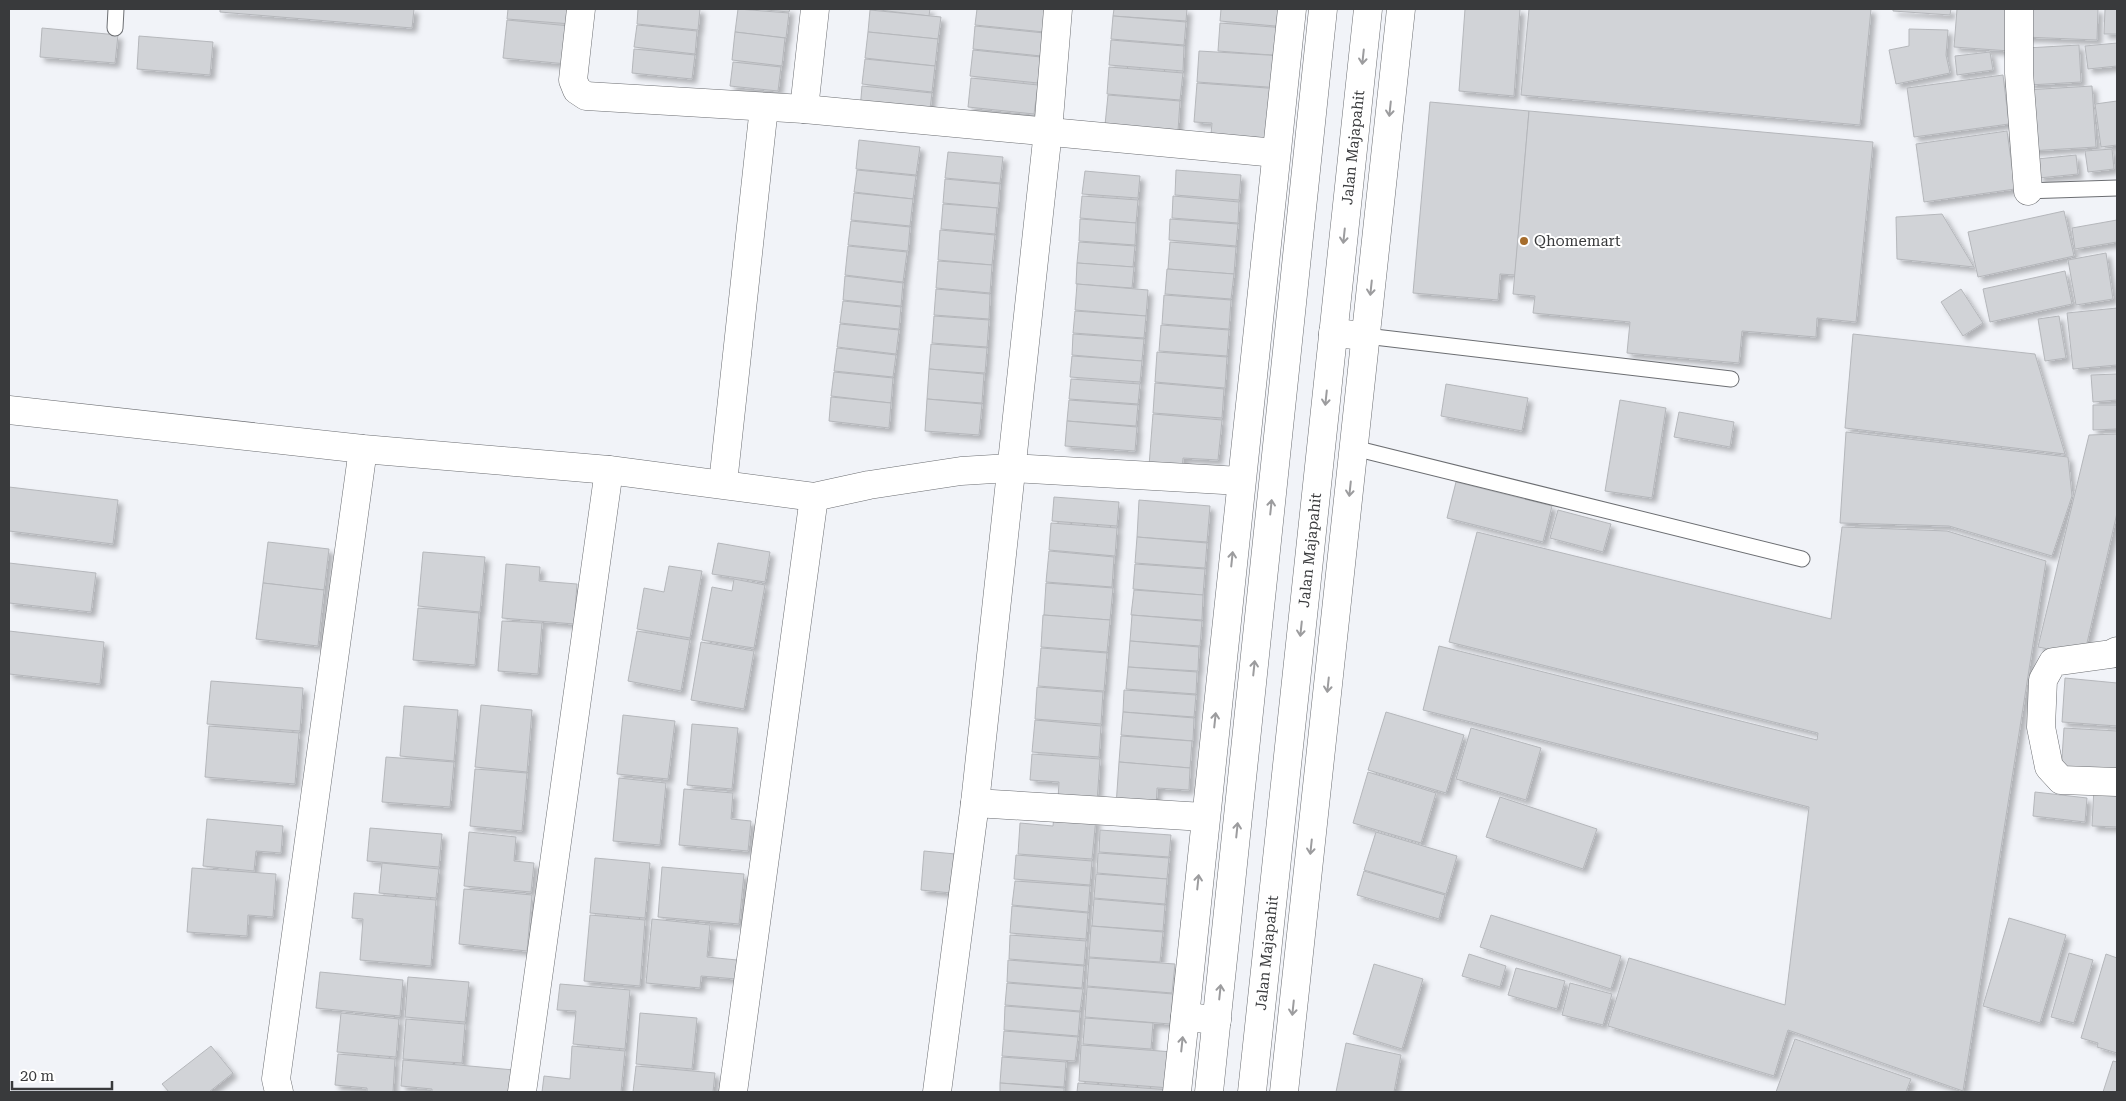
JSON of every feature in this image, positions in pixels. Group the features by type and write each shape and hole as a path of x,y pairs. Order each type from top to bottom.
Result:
{"main road":[{"path":"581,9 573,80 577,90 586,96 804,109 1276,153"},
{"path":"804,109 815,9"},
{"path":"937,1092 975,803 1048,131 1058,9"},
{"path":"1176,1092 1292,9"},
{"path":"1209,1092 1323,9"},
{"name":"Jalan Majapahit","path":"1252,1092 1368,9"},
{"path":"1284,1092 1401,9"},
{"path":"2019,9 2020,73 2028,191"},
{"path":"723,483 764,108"},
{"path":"1333,333 1366,336"},
{"path":"9,410 363,449 609,470 723,483 814,497 869,485 962,471 1010,468 1241,481"},
{"path":"279,1092 276,1079 277,1069 363,449"},
{"path":"522,1092 609,470"},
{"path":"733,1092 814,497"},
{"path":"2117,651 2111,654 2053,662 2043,680 2041,726 2049,767 2061,780 2117,782"},
{"path":"975,803 1204,818"},
{"path":"1185,1017 1217,1020"}],"lane":[{"path":"115,28 116,9"},
{"path":"2028,191 2117,188"},
{"path":"1366,336 1731,379"},
{"path":"1354,448 1802,559"}],"building":[{"path":"220,9 414,9 412,28 220,12"},
{"path":"508,9 572,9 571,24 507,19"},
{"path":"638,9 700,9 698,30 637,24"},
{"path":"738,9 789,13 786,38 735,32"},
{"path":"754,9 790,9 789,12"},
{"path":"871,9 930,9 929,16"},
{"path":"977,9 1047,9 1044,32 975,25"},
{"path":"1114,9 1187,9 1186,21 1113,16"},
{"path":"1221,9 1287,9 1286,27 1220,21"},
{"path":"1465,9 1520,9 1514,96 1459,91"},
{"path":"1529,9 1871,9 1860,125 1521,95"},
{"path":"1893,9 1951,9 1950,15 1893,11"},
{"path":"1957,9 2013,9 2010,51 1954,47"},
{"path":"2025,9 2098,9 2097,40 2024,37"},
{"path":"2105,9 2117,9 2117,34 2104,34"},
{"path":"870,10 941,17 938,39 868,32"},
{"path":"1113,16 1186,22 1184,45 1111,39"},
{"path":"507,20 570,26 567,64 503,58"},
{"path":"1220,23 1286,28 1284,56 1218,51"},
{"path":"637,25 697,31 695,54 634,47"},
{"path":"975,26 1044,33 1041,56 973,49"},
{"path":"42,28 118,35 115,63 40,57"},
{"path":"1909,29 1948,30 1946,55 1950,73 1896,84 1889,50 1909,46"},
{"path":"735,32 785,38 782,66 732,60"},
{"path":"868,32 938,39 935,66 865,58"},
{"path":"139,36 213,42 210,75 137,69"},
{"path":"1111,40 1184,46 1183,71 1109,65"},
{"path":"2117,43 2117,66 2088,69 2085,46"},
{"path":"2079,45 2081,82 2029,85 2026,48"},
{"path":"634,49 695,55 692,79 632,73"},
{"path":"973,50 1041,57 1038,83 970,76"},
{"path":"1199,51 1284,56 1281,88 1197,82"},
{"path":"1990,52 1993,70 1957,75 1955,56"},
{"path":"865,59 935,66 932,92 862,84"},
{"path":"733,62 781,67 778,91 730,86"},
{"path":"1109,67 1183,73 1180,100 1107,94"},
{"path":"2003,75 2009,124 1914,137 1907,88"},
{"path":"971,78 1038,85 1034,114 968,107"},
{"path":"1197,83 1281,89 1277,139 1211,134 1212,123 1194,122"},
{"path":"862,86 932,93 929,117 860,110"},
{"path":"2092,86 2096,147 2029,151 2026,90"},
{"path":"1108,95 1180,101 1178,131 1105,125"},
{"path":"2117,101 2117,145 2101,147 2095,104"},
{"path":"1430,102 1529,111 1515,275 1500,274 1498,300 1413,293"},
{"path":"1529,111 1873,142 1856,322 1817,318 1816,337 1742,331 1739,363 1627,353 1630,322 1533,313 1535,296 1513,294"},
{"path":"2007,131 2015,189 1924,202 1916,144"},
{"path":"859,140 920,147 916,175 856,169"},
{"path":"2112,149 2114,169 2088,172 2085,151"},
{"path":"948,152 1003,157 1000,183 945,178"},
{"path":"2076,155 2078,174 2039,178 2037,159"},
{"path":"857,170 916,176 913,199 854,192"},
{"path":"1176,170 1241,175 1239,200 1175,195"},
{"path":"1085,171 1140,176 1138,198 1082,194"},
{"path":"945,179 1000,184 998,208 943,203"},
{"path":"854,193 913,199 910,226 851,220"},
{"path":"1082,196 1138,200 1136,223 1080,218"},
{"path":"1173,196 1239,202 1238,223 1172,218"},
{"path":"943,204 997,208 995,234 941,229"},
{"path":"2064,211 2074,256 1978,277 1968,232"},
{"path":"1942,214 1974,267 1897,259 1896,217"},
{"path":"1080,219 1136,223 1135,245 1079,241"},
{"path":"1170,219 1238,224 1236,246 1169,240"},
{"path":"2117,220 2117,242 2075,249 2072,228"},
{"path":"851,221 910,227 908,251 848,245"},
{"path":"940,230 995,235 992,265 938,260"},
{"path":"1079,242 1135,246 1133,267 1077,263"},
{"path":"1170,242 1236,247 1234,274 1168,269"},
{"path":"848,246 907,252 903,282 845,275"},
{"path":"2106,253 2113,299 2076,305 2068,260"},
{"path":"938,261 992,265 990,293 936,288"},
{"path":"1077,263 1134,267 1132,288 1076,284"},
{"path":"1167,269 1234,274 1231,299 1165,294"},
{"path":"2065,271 2072,304 1990,322 1983,289"},
{"path":"845,276 903,283 901,306 843,300"},
{"path":"1077,284 1148,290 1146,316 1075,310"},
{"path":"936,289 990,294 989,319 934,315"},
{"path":"1961,289 1983,323 1963,336 1941,302"},
{"path":"1164,295 1231,300 1229,329 1162,324"},
{"path":"843,301 901,307 899,329 840,323"},
{"path":"2117,308 2117,365 2073,369 2067,313"},
{"path":"1075,311 1146,316 1144,338 1073,333"},
{"path":"934,316 989,320 987,347 932,343"},
{"path":"2059,316 2066,358 2045,361 2038,319"},
{"path":"840,324 899,330 896,354 837,347"},
{"path":"1161,325 1229,330 1227,356 1159,351"},
{"path":"1073,334 1144,339 1142,361 1072,355"},
{"path":"1853,334 2035,354 2065,454 1845,428"},
{"path":"931,344 987,348 985,373 929,369"},
{"path":"837,348 896,355 893,377 834,371"},
{"path":"1157,352 1227,357 1225,388 1155,382"},
{"path":"1072,356 1142,361 1140,382 1070,377"},
{"path":"929,369 984,374 982,403 927,399"},
{"path":"834,372 893,378 891,403 831,396"},
{"path":"2117,374 2117,400 2093,402 2091,375"},
{"path":"1071,379 1140,384 1138,404 1069,399"},
{"path":"1155,383 1224,389 1222,418 1153,413"},
{"path":"1446,384 1528,398 1522,431 1441,416"},
{"path":"831,397 891,403 889,428 829,421"},
{"path":"927,399 982,404 979,435 925,431"},
{"path":"1069,400 1138,405 1136,426 1067,421"},
{"path":"1620,400 1666,408 1652,498 1605,491"},
{"path":"2093,405 2117,405 2117,429 2093,430"},
{"path":"1679,412 1734,422 1730,447 1674,437"},
{"path":"1153,414 1222,420 1218,460 1183,458 1182,469 1149,466"},
{"path":"1067,421 1137,427 1135,451 1065,446"},
{"path":"1846,432 2068,457 2072,496 2052,556 1949,526 1840,523"},
{"path":"2117,434 2117,513 2084,656 2038,647 2089,435"},
{"path":"1456,482 1552,506 1543,542 1447,518"},
{"path":"9,487 118,500 113,544 9,531"},
{"path":"1054,497 1119,502 1117,526 1052,521"},
{"path":"1139,500 1210,506 1207,542 1137,537"},
{"path":"1558,510 1611,524 1603,552 1550,538"},
{"path":"1051,523 1117,528 1115,556 1049,550"},
{"path":"1842,527 1947,531 2046,561 1963,1091 1788,1030 1774,1076 1608,1026 1629,958 1785,1005 1809,807 1423,710 1439,646 1817,740 1818,733 1449,642 1477,532 1831,619"},
{"path":"1137,537 1207,543 1205,568 1135,563"},
{"path":"268,542 329,549 324,590 263,583"},
{"path":"718,543 770,552 765,582 712,574"},
{"path":"1049,551 1114,557 1112,587 1046,582"},
{"path":"423,552 485,557 480,612 418,606"},
{"path":"9,563 96,573 91,612 9,603"},
{"path":"506,564 540,567 539,581 577,584 574,624 502,618"},
{"path":"1135,564 1205,569 1203,595 1133,589"},
{"path":"669,566 702,571 690,638 637,629 644,588 664,592"},
{"path":"734,579 765,585 754,648 702,640 712,587 732,591"},
{"path":"263,583 324,590 318,646 256,639"},
{"path":"1046,583 1113,588 1110,620 1044,615"},
{"path":"1134,590 1203,595 1202,620 1131,615"},
{"path":"418,608 479,613 475,665 413,660"},
{"path":"1043,615 1110,620 1107,652 1041,647"},
{"path":"1132,615 1202,621 1200,646 1130,641"},
{"path":"502,621 542,623 538,674 498,671"},
{"path":"9,631 104,642 100,684 9,674"},
{"path":"637,631 690,640 681,691 628,681"},
{"path":"1130,641 1199,647 1198,671 1128,667"},
{"path":"701,642 754,651 744,709 691,700"},
{"path":"1041,648 1107,653 1104,691 1038,686"},
{"path":"1128,667 1197,672 1196,694 1126,689"},
{"path":"2065,678 2117,683 2117,726 2062,722"},
{"path":"211,681 303,688 300,731 207,724"},
{"path":"1037,687 1103,692 1101,724 1035,719"},
{"path":"1124,690 1196,695 1194,717 1123,712"},
{"path":"481,705 532,710 527,772 475,767"},
{"path":"404,706 458,710 454,761 400,756"},
{"path":"1123,712 1194,718 1193,741 1121,735"},
{"path":"1386,712 1464,735 1446,793 1368,770"},
{"path":"623,715 675,721 668,779 617,774"},
{"path":"1035,720 1101,726 1099,757 1032,752"},
{"path":"692,724 738,728 732,789 687,785"},
{"path":"209,726 299,733 295,784 205,777"},
{"path":"1471,728 1541,748 1526,800 1456,779"},
{"path":"2064,728 2117,731 2117,776 2061,773"},
{"path":"1121,736 1192,741 1190,768 1119,762"},
{"path":"1032,754 1100,759 1097,802 1058,799 1059,782 1030,780"},
{"path":"386,757 454,762 450,807 382,802"},
{"path":"1119,762 1190,768 1189,790 1157,788 1156,809 1116,806"},
{"path":"475,769 527,773 522,831 470,826"},
{"path":"1368,772 1436,793 1421,843 1353,823"},
{"path":"619,778 666,783 660,845 613,841"},
{"path":"2094,787 2117,788 2117,827 2092,826"},
{"path":"684,789 733,793 731,819 751,821 748,851 679,845"},
{"path":"2035,792 2087,798 2085,822 2033,816"},
{"path":"1500,797 1597,829 1583,869 1486,837"},
{"path":"1054,815 1096,818 1092,859 1018,854 1020,823 1053,826"},
{"path":"207,819 283,826 281,853 256,851 254,871 203,866"},
{"path":"370,828 442,834 439,867 367,861"},
{"path":"1100,830 1171,835 1169,857 1099,852"},
{"path":"469,832 516,837 514,861 534,863 531,892 464,886"},
{"path":"1376,832 1457,856 1446,894 1364,870"},
{"path":"924,851 955,854 951,893 921,890"},
{"path":"1098,853 1169,858 1167,879 1097,873"},
{"path":"1016,855 1092,861 1090,885 1014,879"},
{"path":"595,858 650,863 645,918 590,913"},
{"path":"382,863 439,869 436,898 379,893"},
{"path":"662,867 744,874 739,924 658,917"},
{"path":"192,868 276,874 273,917 248,915 247,936 187,932"},
{"path":"1364,871 1445,895 1439,919 1357,895"},
{"path":"1096,874 1167,879 1165,904 1094,898"},
{"path":"1015,881 1090,886 1088,912 1012,905"},
{"path":"464,889 532,895 527,951 459,944"},
{"path":"354,893 436,900 431,966 360,960 363,919 352,918"},
{"path":"1094,899 1165,905 1163,931 1092,926"},
{"path":"1012,906 1088,913 1086,939 1010,933"},
{"path":"590,915 645,920 640,986 584,981"},
{"path":"1491,915 1621,956 1611,989 1480,947"},
{"path":"2009,918 2066,935 2040,1023 1983,1006"},
{"path":"652,919 710,925 707,957 737,960 736,979 701,976 700,988 646,983"},
{"path":"1091,926 1163,932 1160,962 1089,957"},
{"path":"1010,935 1086,941 1084,965 1009,959"},
{"path":"2069,953 2093,960 2074,1023 2051,1017"},
{"path":"1469,954 1506,966 1500,987 1462,976"},
{"path":"2106,954 2117,958 2117,1053 2097,1047 2098,1043 2081,1038"},
{"path":"1089,958 1175,964 1172,993 1087,986"},
{"path":"1008,960 1084,966 1082,988 1007,982"},
{"path":"1374,964 1423,979 1402,1049 1353,1034"},
{"path":"1516,968 1565,981 1557,1009 1508,995"},
{"path":"320,972 403,980 400,1016 316,1008"},
{"path":"408,977 469,982 465,1022 405,1017"},
{"path":"1007,983 1083,989 1080,1011 1005,1005"},
{"path":"1570,983 1612,994 1603,1025 1562,1015"},
{"path":"560,984 630,990 625,1049 573,1044 576,1011 557,1010"},
{"path":"1087,987 1173,994 1170,1024 1085,1017"},
{"path":"1005,1006 1080,1012 1078,1036 1004,1030"},
{"path":"341,1013 399,1019 396,1057 337,1052"},
{"path":"640,1013 697,1018 692,1069 636,1064"},
{"path":"1085,1018 1153,1023 1151,1049 1083,1044"},
{"path":"406,1019 465,1024 462,1063 403,1059"},
{"path":"1004,1031 1078,1037 1075,1061 1002,1056"},
{"path":"1795,1039 1911,1079 1906,1092 1776,1092"},
{"path":"1346,1043 1401,1055 1394,1092 1336,1092"},
{"path":"1081,1045 1173,1052 1170,1088 1079,1081"},
{"path":"211,1046 233,1073 209,1092 169,1092 162,1084"},
{"path":"572,1046 625,1051 621,1092 542,1092 544,1076 570,1079"},
{"path":"338,1054 395,1059 393,1092 367,1092 367,1088 335,1085"},
{"path":"1002,1057 1066,1062 1064,1087 1000,1083"},
{"path":"403,1060 514,1070 512,1092 432,1092 432,1089 401,1086"},
{"path":"2113,1061 2117,1062 2117,1092 2103,1092"},
{"path":"636,1066 715,1073 713,1092 633,1092"},
{"path":"1000,1083 1064,1088 1064,1092 1000,1092"},
{"path":"1078,1083 1170,1090 1170,1092 1077,1092"}],"place":[{"name":"Qhomemart","path":"1524,241"}]}
